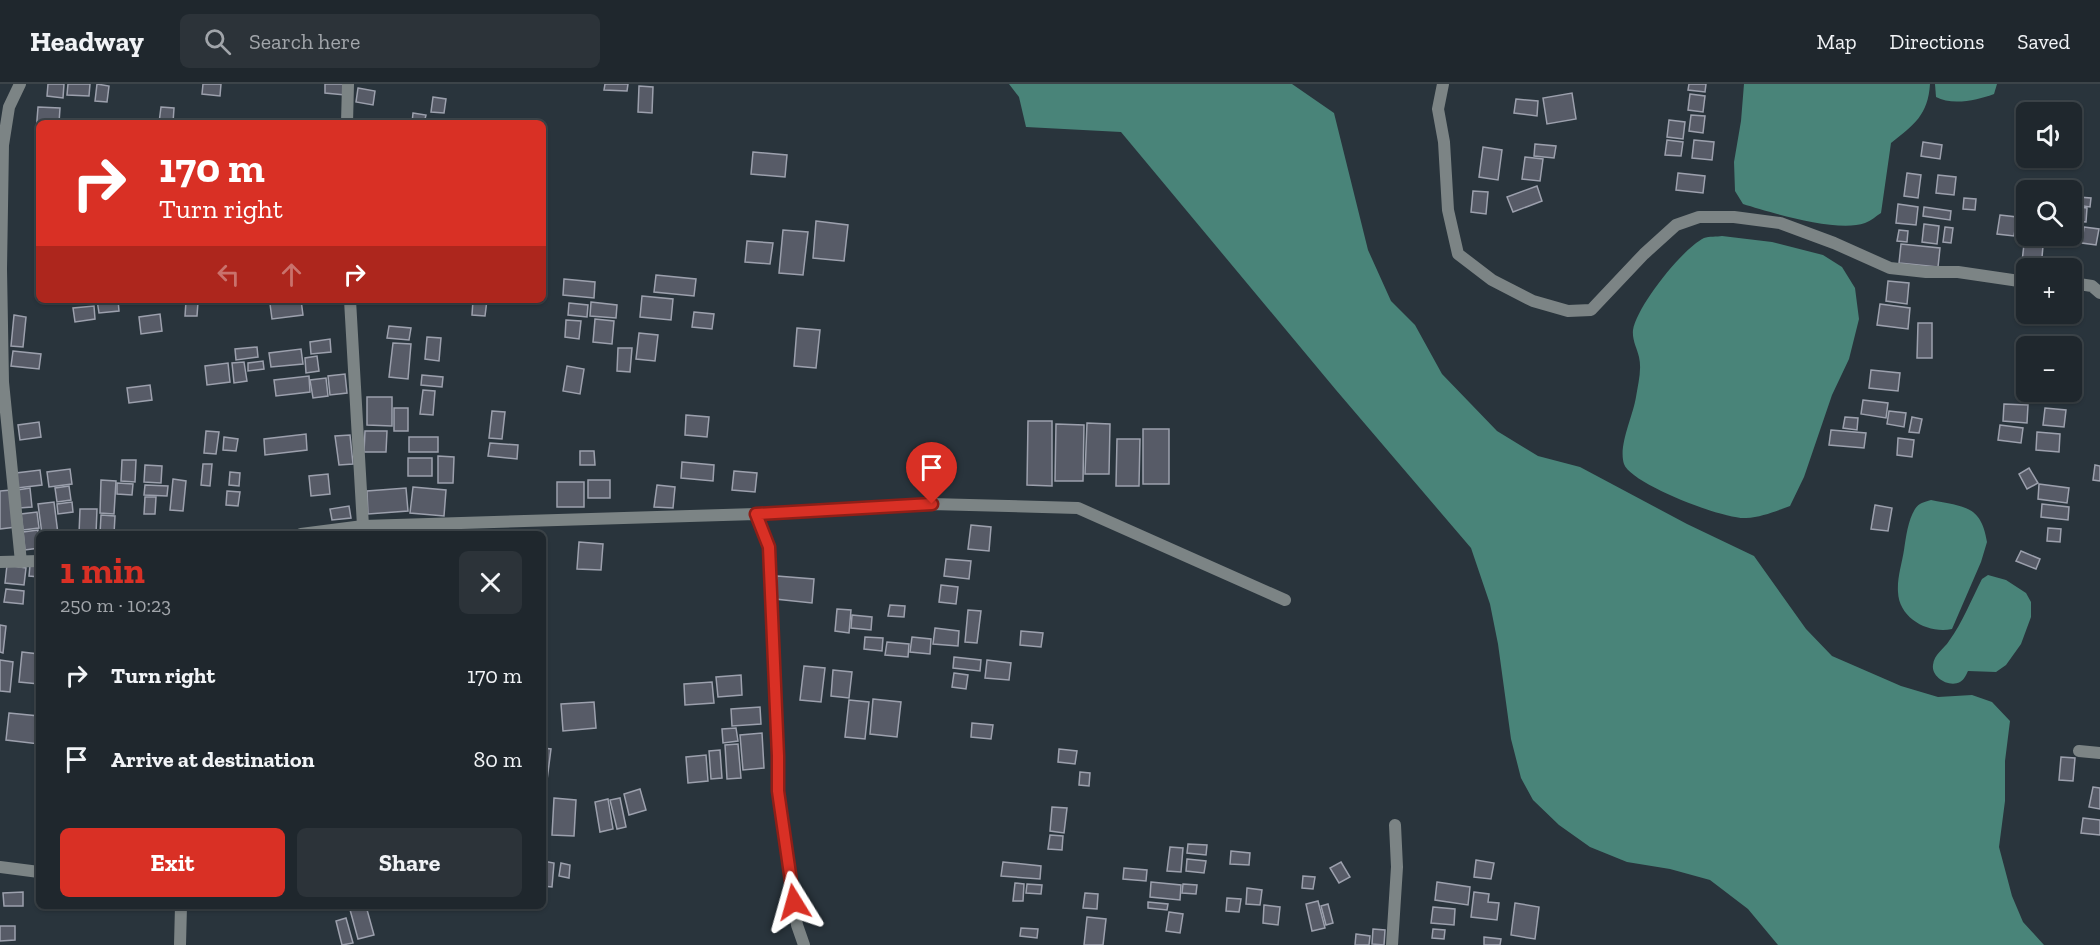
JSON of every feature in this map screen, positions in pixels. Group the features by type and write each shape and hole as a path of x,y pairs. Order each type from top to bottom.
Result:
{"street":[{"path":"20,84 9,107 2,144 1,269 3,382 21,562"},
{"path":"347,120 348,84"},
{"path":"1443,84 1438,109 1444,142 1448,210 1458,254 1492,280 1533,301 1568,311 1591,310 1644,254 1676,225 1699,217 1734,217 1780,224 1834,243 1890,268 1981,274 2016,280"},
{"path":"2082,284 2092,286 2100,293"},
{"path":"350,303 363,526"},
{"path":"324,531 363,526 756,514 932,504 1078,508 1285,600"},
{"path":"756,514 769,547 778,791 797,925 804,945"},
{"path":"0,562 36,561"},
{"path":"2079,751 2100,753"},
{"path":"1392,945 1397,867 1395,825"},
{"path":"0,867 36,872"},
{"path":"180,945 181,909"}],"shaded area":[{"path":"1009,84 1292,84 1334,113 1368,250 1391,301 1415,325 1442,374 1497,431 1538,456 1580,467 1687,524 1754,556 1806,629 1832,656 1901,686 1938,697 1972,695 1992,702 2010,721 2005,761 2005,801 1999,847 2012,896 2023,922 2044,945 1778,945 1748,909 1710,880 1670,869 1627,862 1590,847 1559,825 1533,800 1521,778 1511,739 1490,604 1471,548 1121,132 1026,127 1019,97"},
{"path":"1744,84 1930,84 1923,112 1907,131 1891,143 1881,213 1865,223 1839,226 1805,221 1743,204 1735,191 1734,162"},
{"path":"1935,84 1997,84 1994,94 1957,102 1936,97"},
{"path":"1722,236 1772,242 1823,255 1842,267 1855,288 1859,319 1849,359 1832,395 1804,477 1790,506 1746,518 1700,507 1660,490 1630,472 1624,464 1623,457 1624,440 1640,372 1640,362 1633,334 1636,320 1651,293 1684,254 1704,238"},
{"path":"1931,500 1969,509 1980,520 1987,542 1981,562 1952,629 1925,627 1909,617 1900,602 1898,592 1911,518 1918,505"},
{"path":"1988,575 2006,580 2026,593 2031,602 2031,617 2021,644 2006,665 1996,672 1968,671 1964,679 1951,684 1935,674 1934,661 1959,626 1982,579"}],"building":[{"path":"48,84 64,84 63,98 47,96"},
{"path":"68,84 90,84 89,96 67,95"},
{"path":"97,84 109,86 107,102 95,101"},
{"path":"203,84 221,84 220,96 202,94"},
{"path":"325,84 346,84 345,95 325,93"},
{"path":"605,84 628,84 627,91 604,90"},
{"path":"1689,84 1706,84 1705,92 1688,90"},
{"path":"639,86 653,87 652,113 638,112"},
{"path":"358,88 375,91 373,105 356,102"},
{"path":"1572,93 1576,119 1547,124 1543,98"},
{"path":"1690,94 1705,96 1703,112 1688,110"},
{"path":"433,97 446,99 444,113 431,112"},
{"path":"1516,99 1538,101 1537,116 1514,113"},
{"path":"38,107 60,108 59,120 37,120"},
{"path":"161,107 174,108 173,120 159,120"},
{"path":"413,113 426,115 425,120 412,120"},
{"path":"1691,115 1705,116 1703,133 1689,131"},
{"path":"1669,120 1685,122 1683,139 1667,137"},
{"path":"1667,140 1683,142 1681,156 1665,155"},
{"path":"1694,140 1714,142 1712,160 1692,158"},
{"path":"1923,142 1942,145 1940,159 1921,156"},
{"path":"1535,144 1556,146 1554,158 1534,156"},
{"path":"1483,147 1502,150 1498,180 1479,177"},
{"path":"753,152 787,155 785,177 751,174"},
{"path":"1525,157 1543,159 1540,181 1522,179"},
{"path":"1678,173 1705,176 1703,193 1676,190"},
{"path":"1907,173 1921,175 1918,198 1904,196"},
{"path":"1938,175 1956,177 1954,195 1936,193"},
{"path":"1537,186 1542,201 1513,212 1507,197"},
{"path":"1473,191 1488,192 1486,214 1471,212"},
{"path":"2082,197 2091,198 2090,207 2082,206"},
{"path":"1964,198 1976,199 1975,210 1963,209"},
{"path":"1898,204 1918,207 1916,225 1896,223"},
{"path":"1924,207 1951,211 1950,220 1923,216"},
{"path":"2082,207 2087,208 2086,222 2082,222"},
{"path":"2000,215 2016,217 2014,236 1997,234"},
{"path":"816,221 848,225 844,261 813,258"},
{"path":"1924,224 1939,226 1937,244 1922,242"},
{"path":"1945,227 1953,228 1951,243 1943,242"},
{"path":"2084,227 2099,229 2096,245 2082,243"},
{"path":"783,230 808,232 803,275 779,273"},
{"path":"1899,230 1908,231 1907,242 1897,241"},
{"path":"747,241 773,243 770,264 745,262"},
{"path":"1901,244 1940,248 1938,267 1899,263"},
{"path":"2024,246 2043,246 2042,258 2022,258"},
{"path":"656,275 696,279 694,296 654,292"},
{"path":"564,279 595,282 594,298 563,295"},
{"path":"1888,281 1909,283 1907,304 1886,301"},
{"path":"642,296 673,299 671,320 640,317"},
{"path":"591,302 617,305 616,318 590,316"},
{"path":"97,303 118,303 119,311 99,313"},
{"path":"186,303 198,303 197,316 185,316"},
{"path":"301,303 303,315 272,319 270,304"},
{"path":"473,303 487,303 485,316 472,315"},
{"path":"569,303 588,305 587,317 568,315"},
{"path":"1880,304 1910,308 1908,329 1877,325"},
{"path":"94,306 95,319 75,322 73,308"},
{"path":"694,312 714,314 712,329 692,327"},
{"path":"160,314 162,331 141,334 139,317"},
{"path":"14,315 26,317 23,347 11,346"},
{"path":"595,319 614,321 612,344 593,342"},
{"path":"566,320 581,321 579,339 565,337"},
{"path":"1918,323 1932,323 1932,358 1917,358"},
{"path":"389,326 411,328 409,340 387,338"},
{"path":"797,328 820,330 816,368 794,366"},
{"path":"639,333 658,335 655,361 636,359"},
{"path":"427,337 441,338 439,361 425,359"},
{"path":"330,339 331,352 311,354 310,342"},
{"path":"393,343 411,344 408,379 389,377"},
{"path":"257,347 258,357 236,360 235,349"},
{"path":"618,348 632,348 630,372 617,371"},
{"path":"301,349 303,364 271,367 269,353"},
{"path":"13,351 41,354 39,369 11,366"},
{"path":"317,356 319,371 306,373 305,358"},
{"path":"263,361 264,369 248,371 248,363"},
{"path":"244,362 247,381 234,383 232,363"},
{"path":"228,363 230,382 207,385 205,366"},
{"path":"567,366 584,369 580,394 563,391"},
{"path":"1871,370 1900,373 1898,391 1869,388"},
{"path":"345,374 347,393 330,395 328,376"},
{"path":"422,375 443,377 442,387 421,385"},
{"path":"309,376 310,392 276,396 274,380"},
{"path":"326,378 328,396 313,398 310,380"},
{"path":"150,385 152,400 129,403 127,388"},
{"path":"423,390 435,391 433,415 420,414"},
{"path":"367,397 392,397 392,426 367,425"},
{"path":"1863,400 1888,403 1886,418 1861,414"},
{"path":"2004,404 2028,405 2027,423 2003,421"},
{"path":"394,408 408,408 408,431 394,431"},
{"path":"2045,408 2066,410 2064,427 2043,425"},
{"path":"492,411 505,412 502,439 489,438"},
{"path":"1889,411 1906,413 1904,427 1887,424"},
{"path":"686,415 709,417 707,437 685,435"},
{"path":"1845,417 1858,418 1857,430 1843,428"},
{"path":"1912,417 1922,419 1919,433 1909,432"},
{"path":"1028,421 1052,421 1052,486 1027,485"},
{"path":"39,422 41,437 20,440 18,425"},
{"path":"1087,423 1110,424 1109,474 1085,474"},
{"path":"1056,424 1084,425 1083,481 1055,481"},
{"path":"2000,425 2023,428 2021,443 1998,440"},
{"path":"1143,429 1169,429 1169,484 1143,484"},
{"path":"1831,430 1866,433 1864,448 1829,445"},
{"path":"206,431 219,432 216,454 204,453"},
{"path":"365,431 387,431 386,452 364,452"},
{"path":"2037,432 2060,434 2059,452 2036,450"},
{"path":"306,434 307,450 265,455 264,439"},
{"path":"350,435 353,464 339,465 335,436"},
{"path":"224,437 238,439 236,451 223,450"},
{"path":"409,437 438,437 438,452 409,452"},
{"path":"1898,438 1914,440 1912,457 1897,455"},
{"path":"1117,439 1140,439 1139,486 1116,486"},
{"path":"490,443 518,445 517,459 488,456"},
{"path":"580,451 594,451 595,465 580,465"},
{"path":"438,456 454,457 453,483 438,483"},
{"path":"408,458 432,458 432,476 408,476"},
{"path":"122,460 136,460 135,482 121,481"},
{"path":"682,462 714,465 713,481 681,478"},
{"path":"203,464 212,464 210,486 201,485"},
{"path":"145,465 162,466 161,483 144,482"},
{"path":"2095,465 2100,466 2100,481 2093,480"},
{"path":"2029,468 2038,483 2027,489 2019,474"},
{"path":"70,469 72,484 49,487 47,472"},
{"path":"40,470 42,485 17,488 16,473"},
{"path":"734,471 757,473 755,492 732,490"},
{"path":"230,472 240,473 239,486 229,485"},
{"path":"328,474 330,494 311,496 309,476"},
{"path":"173,479 186,481 183,511 170,510"},
{"path":"101,480 116,481 114,514 100,513"},
{"path":"588,480 610,480 610,498 588,498"},
{"path":"557,482 584,482 584,507 557,507"},
{"path":"117,483 133,484 132,495 117,494"},
{"path":"2039,484 2069,488 2067,503 2038,499"},
{"path":"145,485 168,486 167,496 144,495"},
{"path":"657,485 675,487 673,508 654,507"},
{"path":"69,486 71,500 57,502 55,488"},
{"path":"413,487 446,490 444,516 410,513"},
{"path":"30,488 32,507 19,508 17,490"},
{"path":"406,488 408,511 368,514 367,491"},
{"path":"11,490 16,527 0,529 0,491"},
{"path":"227,491 240,492 238,506 226,505"},
{"path":"145,497 156,497 155,514 144,514"},
{"path":"54,502 58,531 42,531 38,504"},
{"path":"72,502 73,512 58,514 57,504"},
{"path":"2042,504 2069,507 2068,520 2041,517"},
{"path":"1875,505 1892,508 1888,531 1871,529"},
{"path":"349,506 351,518 332,520 330,509"},
{"path":"80,509 97,509 96,531 79,531"},
{"path":"37,512 39,528 23,530 21,514"},
{"path":"101,515 115,516 114,531 100,531"},
{"path":"971,525 991,527 989,551 968,549"},
{"path":"2048,528 2061,529 2060,542 2047,541"},
{"path":"38,530 36,531 36,548 25,550 23,532"},
{"path":"579,542 603,544 601,570 577,569"},
{"path":"2021,551 2040,559 2036,569 2016,561"},
{"path":"946,559 971,561 969,579 944,576"},
{"path":"7,565 26,568 24,585 5,583"},
{"path":"30,565 36,566 36,577 29,576"},
{"path":"777,576 814,579 812,603 775,599"},
{"path":"941,585 958,587 956,604 939,602"},
{"path":"6,589 24,591 23,604 4,602"},
{"path":"890,605 905,606 904,617 888,616"},
{"path":"837,609 851,610 849,633 835,631"},
{"path":"968,610 981,611 977,643 965,642"},
{"path":"852,615 872,617 871,630 851,628"},
{"path":"0,625 6,626 3,653 0,652"},
{"path":"935,628 959,631 958,646 933,644"},
{"path":"1021,631 1043,633 1041,647 1020,645"},
{"path":"865,637 883,638 882,651 864,649"},
{"path":"912,637 931,639 930,654 910,652"},
{"path":"887,642 909,644 908,657 885,655"},
{"path":"22,652 36,654 36,684 19,682"},
{"path":"954,657 981,660 980,671 953,668"},
{"path":"0,660 13,662 10,692 0,691"},
{"path":"987,660 1011,663 1009,680 985,678"},
{"path":"804,666 825,668 821,702 800,700"},
{"path":"833,670 852,672 849,698 831,696"},
{"path":"954,673 968,675 966,689 952,687"},
{"path":"741,675 742,695 718,697 716,677"},
{"path":"712,682 714,703 685,705 684,684"},
{"path":"873,699 901,702 897,737 870,734"},
{"path":"849,700 869,702 865,739 845,737"},
{"path":"594,702 596,728 563,731 561,704"},
{"path":"760,707 761,724 732,726 731,709"},
{"path":"9,713 36,716 36,744 6,740"},
{"path":"972,723 993,725 991,739 971,737"},
{"path":"736,728 738,741 723,743 722,729"},
{"path":"762,733 764,768 743,770 740,735"},
{"path":"738,744 741,778 727,779 725,745"},
{"path":"546,748 551,749 546,780"},
{"path":"1059,749 1077,751 1075,764 1058,762"},
{"path":"720,750 722,778 711,779 709,751"},
{"path":"706,755 708,781 688,783 686,757"},
{"path":"2061,757 2075,758 2073,781 2059,780"},
{"path":"1080,772 1090,773 1089,786 1079,785"},
{"path":"2093,787 2100,788 2100,809 2089,807"},
{"path":"640,789 646,810 629,815 624,794"},
{"path":"554,798 576,800 574,836 552,835"},
{"path":"620,798 626,827 617,829 610,800"},
{"path":"608,799 613,829 600,832 595,802"},
{"path":"1052,807 1067,808 1064,833 1050,831"},
{"path":"2083,818 2100,820 2100,835 2081,833"},
{"path":"1050,835 1063,836 1062,850 1048,849"},
{"path":"1188,844 1207,845 1206,855 1187,853"},
{"path":"1170,847 1183,848 1181,872 1167,871"},
{"path":"1231,851 1250,853 1249,865 1230,864"},
{"path":"1187,859 1206,861 1204,873 1186,871"},
{"path":"1476,860 1494,863 1491,879 1474,877"},
{"path":"546,862 554,863 552,887 546,886"},
{"path":"1003,862 1041,866 1040,879 1001,876"},
{"path":"1341,862 1350,877 1339,883 1330,868"},
{"path":"561,863 570,865 569,878 559,876"},
{"path":"1124,868 1147,870 1146,881 1123,879"},
{"path":"1303,876 1315,877 1313,889 1302,888"},
{"path":"1151,882 1181,885 1180,900 1150,897"},
{"path":"1437,882 1470,887 1468,905 1435,900"},
{"path":"1015,883 1024,884 1023,901 1013,901"},
{"path":"1027,884 1042,885 1041,894 1026,893"},
{"path":"1183,884 1197,885 1196,894 1182,893"},
{"path":"1247,888 1262,890 1260,905 1246,904"},
{"path":"23,892 23,906 4,906 3,893"},
{"path":"1474,892 1489,894 1488,902 1499,903 1497,920 1471,917"},
{"path":"1085,893 1098,894 1097,909 1083,908"},
{"path":"1227,898 1241,899 1239,912 1226,911"},
{"path":"1318,901 1325,928 1312,931 1306,904"},
{"path":"1148,902 1168,904 1167,910 1148,908"},
{"path":"1515,903 1539,907 1535,939 1511,935"},
{"path":"1328,904 1333,923 1326,925 1321,906"},
{"path":"1264,905 1280,907 1278,925 1263,923"},
{"path":"1433,907 1455,909 1454,925 1431,923"},
{"path":"350,909 367,909 374,935 358,939"},
{"path":"1169,912 1183,914 1180,933 1166,931"},
{"path":"1087,917 1106,919 1103,945 1084,945"},
{"path":"346,918 353,943 342,945 336,921"},
{"path":"0,926 15,926 15,940 0,941"},
{"path":"1021,928 1038,929 1037,938 1020,936"},
{"path":"1373,929 1385,930 1384,945 1372,944"},
{"path":"1433,929 1445,930 1444,939 1432,938"},
{"path":"1356,934 1370,936 1369,945 1355,945"},
{"path":"1484,937 1501,939 1500,945 1484,945"}],"route":[{"path":"794,902 778,791 769,547 756,514 932,504"}]}
